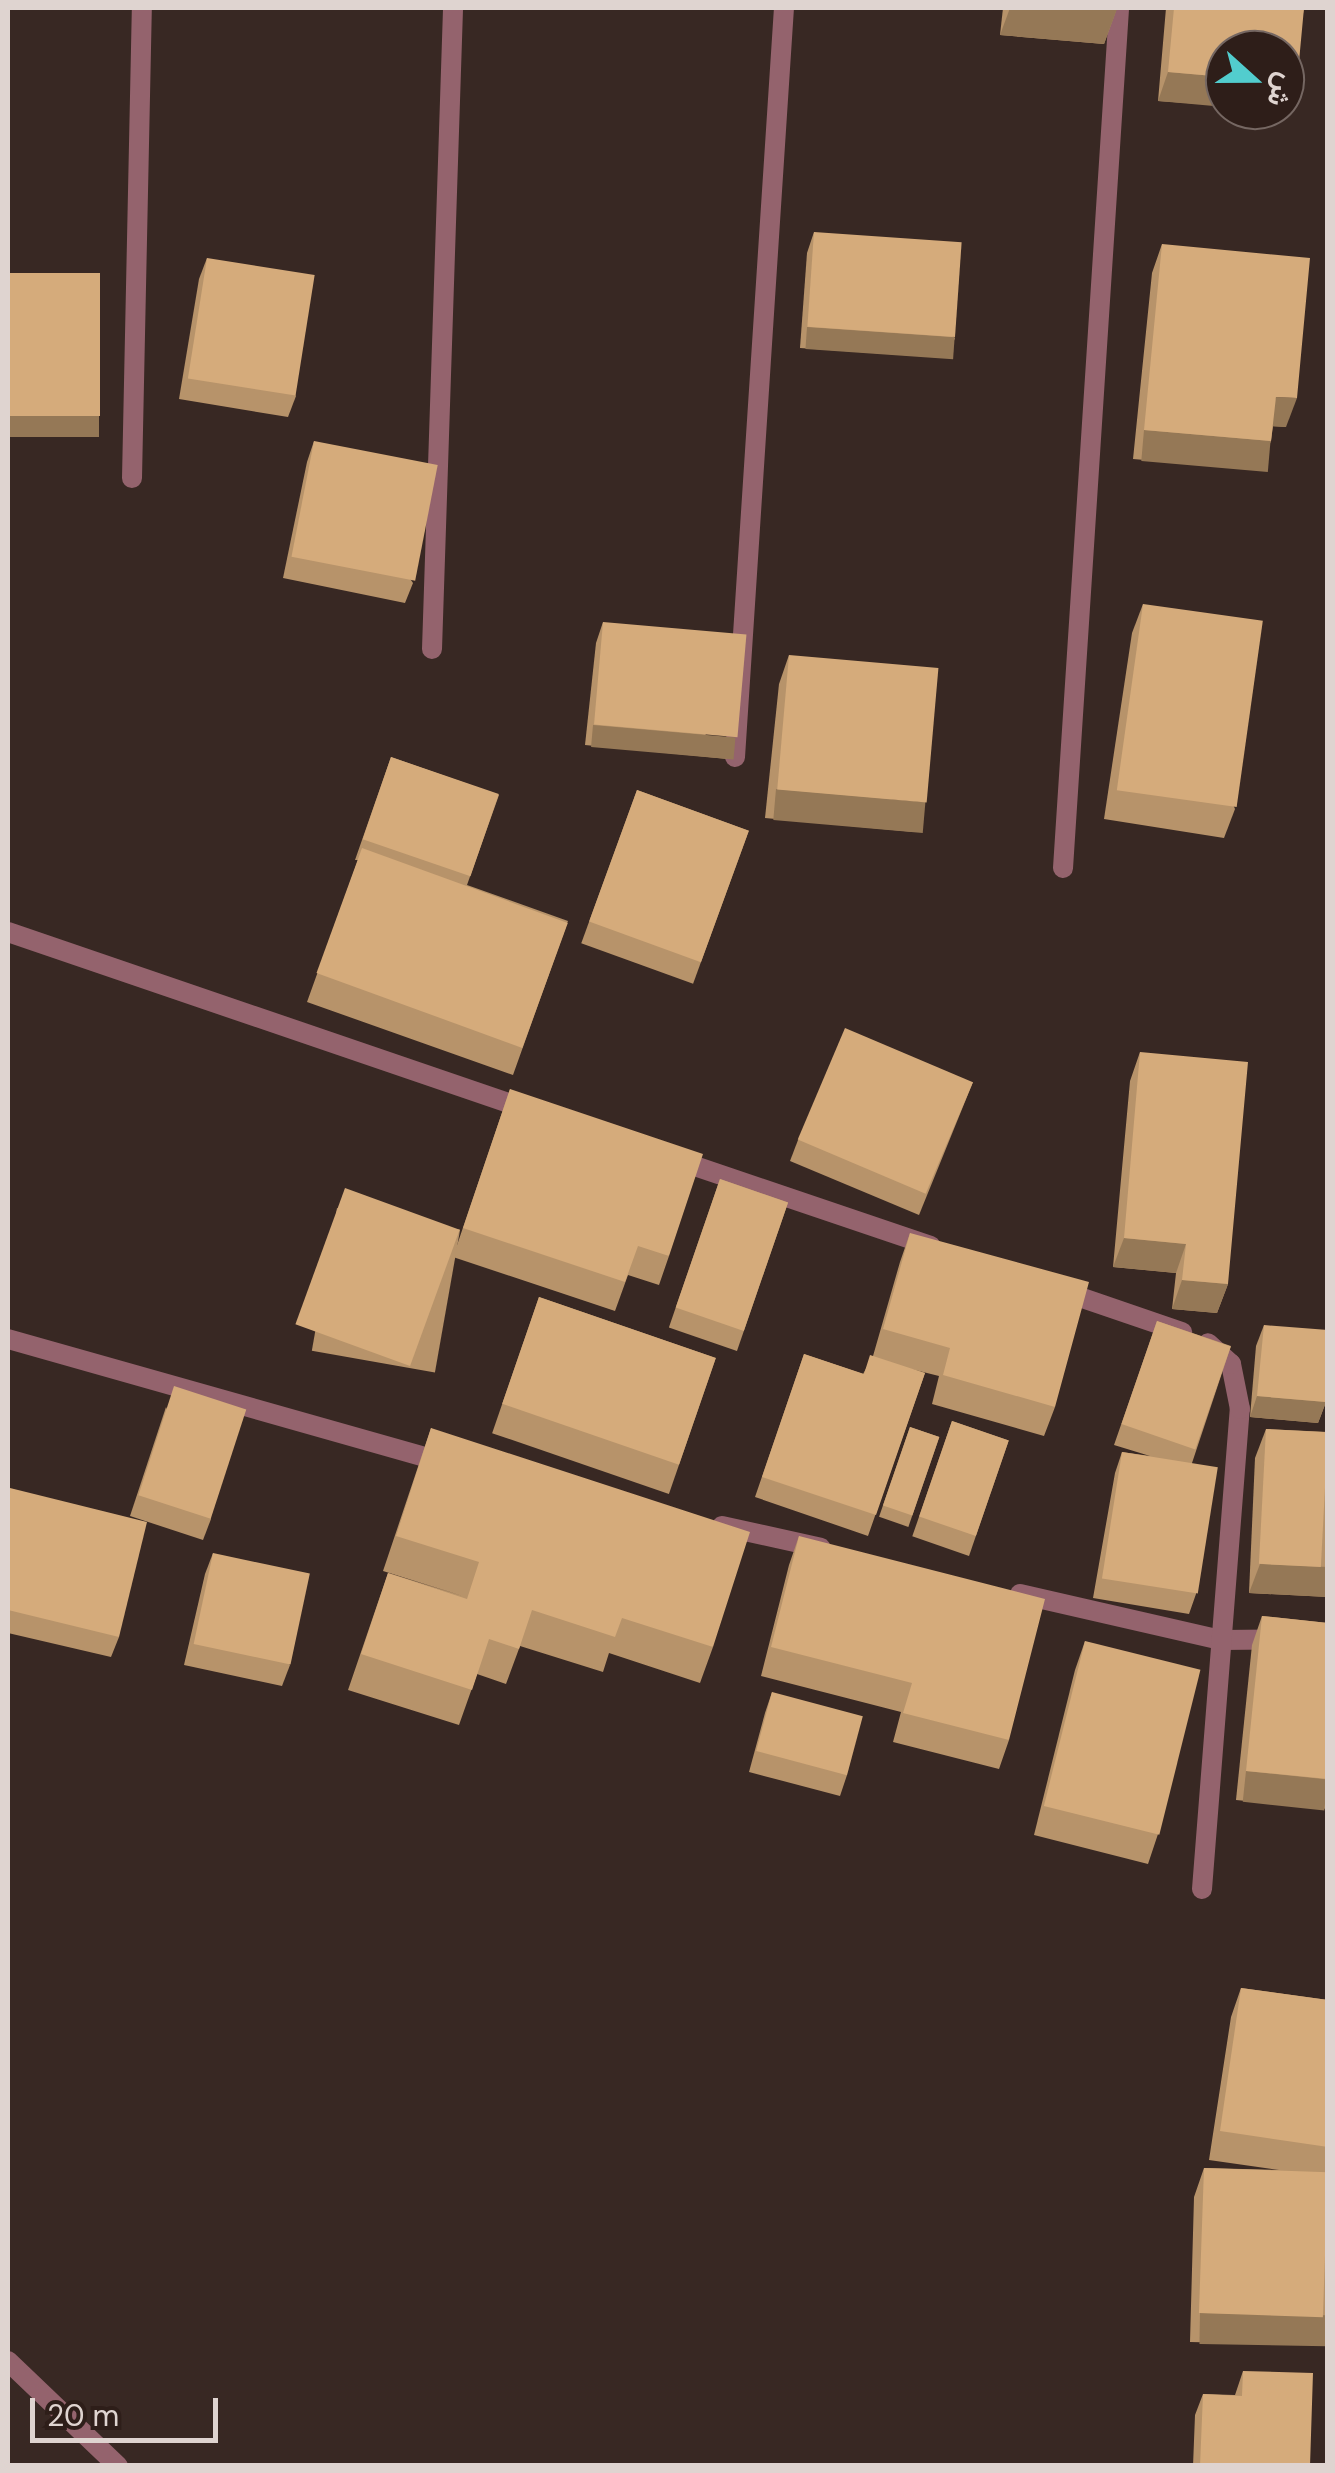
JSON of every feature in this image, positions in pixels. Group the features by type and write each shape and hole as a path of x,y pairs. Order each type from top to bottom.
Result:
{"street":[{"path":"132,478 142,8"},
{"path":"432,648 453,8"},
{"path":"735,757 784,8"},
{"path":"1063,868 1118,8"},
{"path":"8,932 550,1117"},
{"path":"643,1148 961,1257"},
{"path":"1036,1282 1204,1339 1231,1364 1240,1409 1202,1889"},
{"path":"8,1339 471,1469"},
{"path":"702,1521 836,1552"},
{"path":"990,1587 1222,1640 1328,1639"},
{"path":"8,2361 118,2466"}],"building":[{"path":"1174,8 1304,8 1302,30 1205,30 1205,75 1168,72"},
{"path":"814,232 962,242 955,337 807,327"},
{"path":"1162,244 1310,258 1297,398 1276,397 1271,441 1144,430"},
{"path":"207,258 315,275 296,396 188,378"},
{"path":"8,273 100,273 100,416 8,416"},
{"path":"314,441 438,465 415,581 291,557"},
{"path":"1143,604 1263,621 1237,807 1117,790"},
{"path":"603,622 746,635 737,737 594,725"},
{"path":"789,655 938,668 927,803 777,789"},
{"path":"391,757 499,794 470,876 363,839"},
{"path":"637,790 749,831 701,962 589,922"},
{"path":"362,848 568,923 522,1048 317,973"},
{"path":"845,1028 973,1082 926,1194 798,1139"},
{"path":"1140,1052 1248,1062 1228,1284 1182,1280 1186,1244 1124,1238"},
{"path":"510,1089 703,1154 669,1256 638,1246 625,1282 463,1228"},
{"path":"720,1179 788,1202 744,1331 676,1308"},
{"path":"345,1188 460,1230 410,1366 295,1324"},
{"path":"910,1233 1089,1282 1055,1407 943,1375 950,1348 883,1329"},
{"path":"539,1297 716,1358 679,1465 502,1404"},
{"path":"1157,1321 1231,1346 1195,1449 1122,1424"},
{"path":"1264,1325 1328,1330 1326,1402 1257,1396"},
{"path":"804,1354 864,1374 870,1355 925,1373 876,1515 762,1477"},
{"path":"174,1386 246,1409 211,1519 138,1495"},
{"path":"952,1421 1009,1441 976,1536 919,1516"},
{"path":"910,1427 939,1437 912,1516 883,1505"},
{"path":"431,1428 750,1532 713,1647 622,1618 615,1637 532,1610 519,1649 489,1639 472,1690 361,1654 388,1573 467,1599 479,1562 396,1536"},
{"path":"1266,1429 1328,1432 1321,1567 1259,1564"},
{"path":"1122,1452 1218,1467 1198,1594 1102,1578"},
{"path":"10,1488 147,1522 119,1637 8,1610"},
{"path":"799,1536 1045,1599 1009,1740 903,1713 912,1683 771,1647"},
{"path":"213,1553 310,1574 291,1665 194,1644"},
{"path":"1262,1616 1328,1623 1328,1779 1246,1771"},
{"path":"1085,1641 1200,1670 1159,1835 1044,1806"},
{"path":"772,1692 863,1716 847,1775 756,1751"},
{"path":"1241,1988 1328,2000 1328,2147 1220,2131"},
{"path":"1204,2168 1328,2172 1323,2317 1199,2313"},
{"path":"1243,2371 1313,2373 1310,2466 1200,2466 1203,2394 1242,2396"}]}
